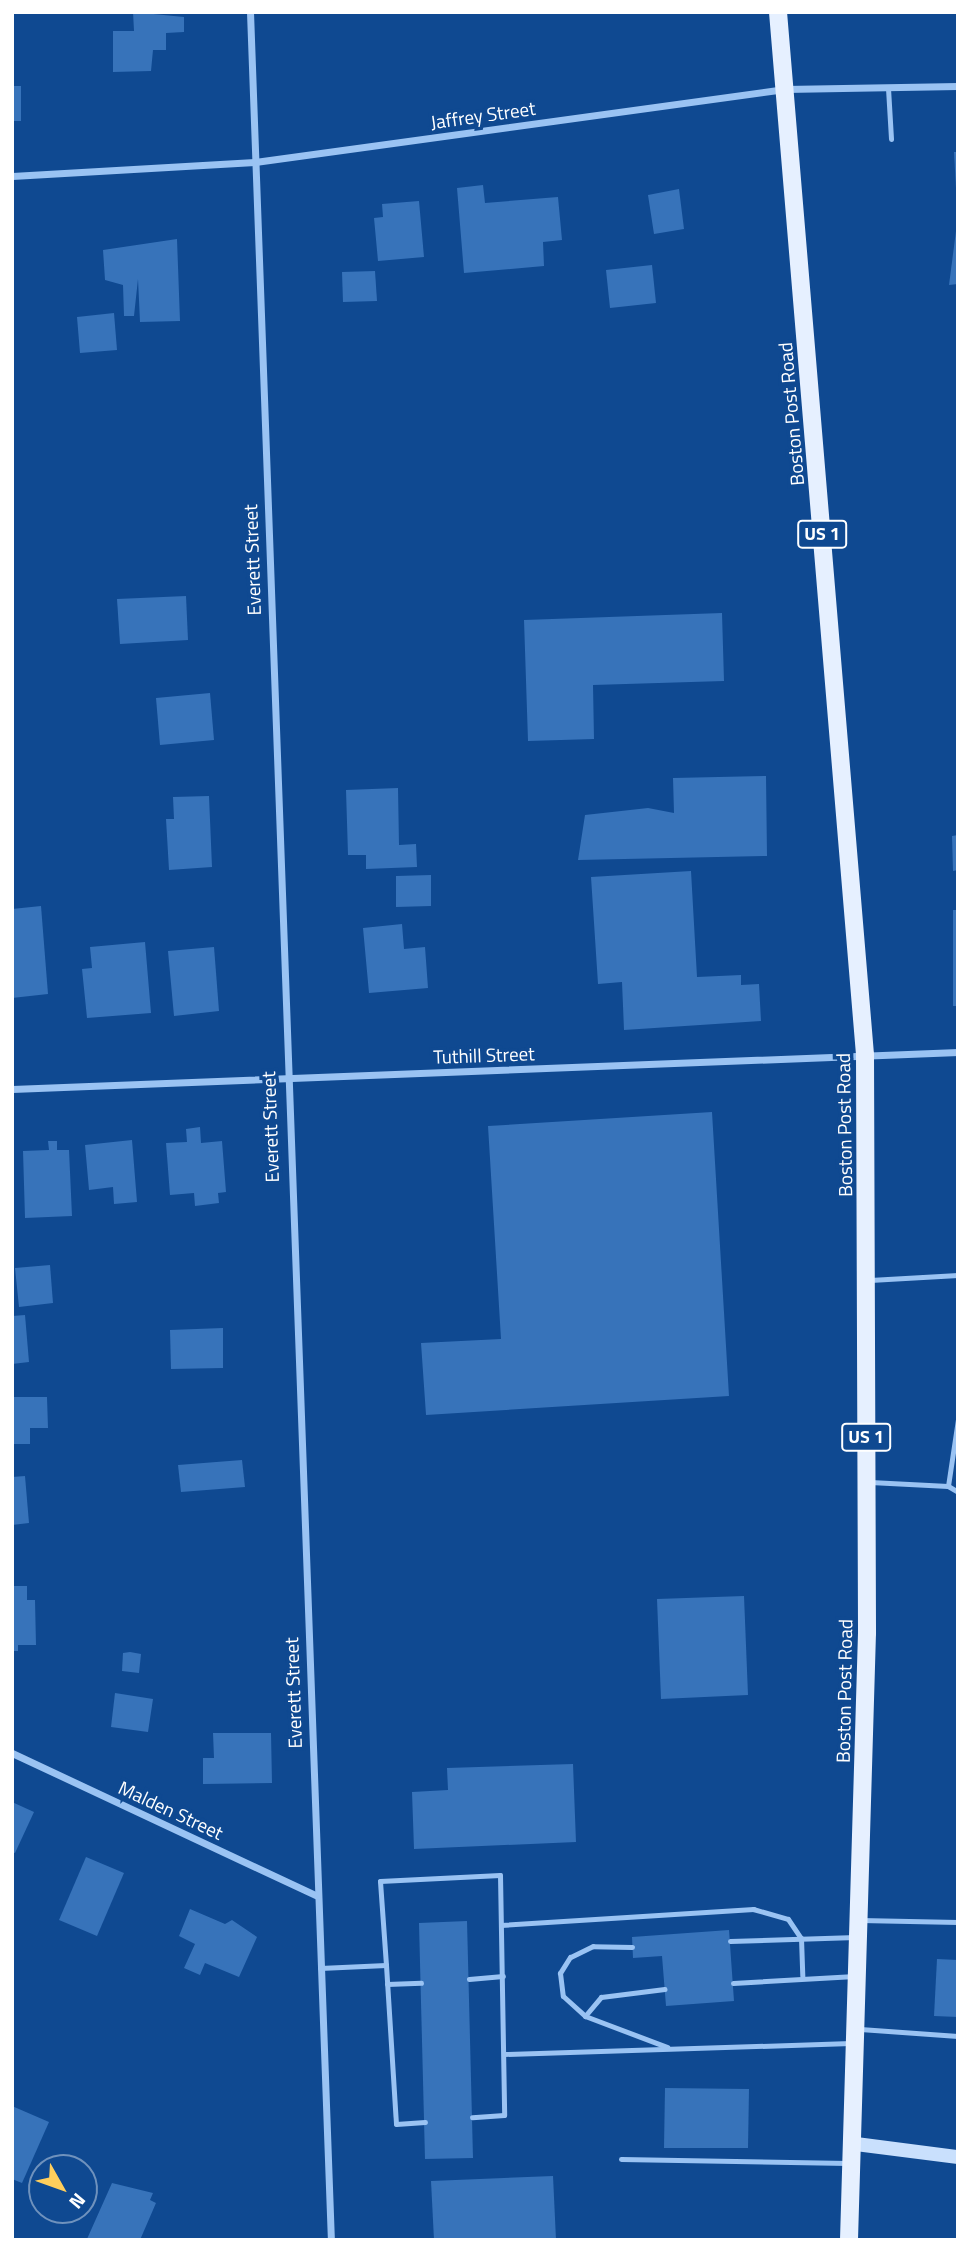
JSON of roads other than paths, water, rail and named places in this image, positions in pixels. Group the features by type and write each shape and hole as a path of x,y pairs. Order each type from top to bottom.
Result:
{"main road":[{"name":"Boston Post Road","path":"778,12 865,1055 866,1482 860,1929 856,2144 849,2240"}],"street":[{"name":"Everett Street","path":"250,12 284,1079 331,2240"},
{"name":"Jaffrey Street","path":"12,176 255,162 785,89 958,86"},
{"name":"Tuthill Street","path":"12,1088 958,1052"},
{"name":"Malden Street","path":"12,1753 317,1896"},
{"path":"856,2144 958,2157"}],"lane":[{"path":"888,88 891,139"},
{"path":"866,1281 958,1275"},
{"path":"948,1486 958,1419"},
{"path":"866,1482 948,1486 958,1492"},
{"path":"425,2122 396,2124 380,1881 500,1875 505,2115 472,2117"},
{"path":"501,1925 753,1909 788,1919 801,1938 802,1976"},
{"path":"730,1941 801,1938 860,1929 958,1922"},
{"path":"632,1947 593,1946 570,1957 560,1973 563,1996 585,2016 670,2048"},
{"path":"320,1968 386,1965"},
{"path":"468,1979 503,1976"},
{"path":"733,1983 802,1976 859,1976"},
{"path":"387,1984 421,1983"},
{"path":"585,2016 601,1997 665,1989"},
{"path":"504,2054 670,2048 858,2036 958,2036"},
{"path":"621,2159 855,2164"}]}
